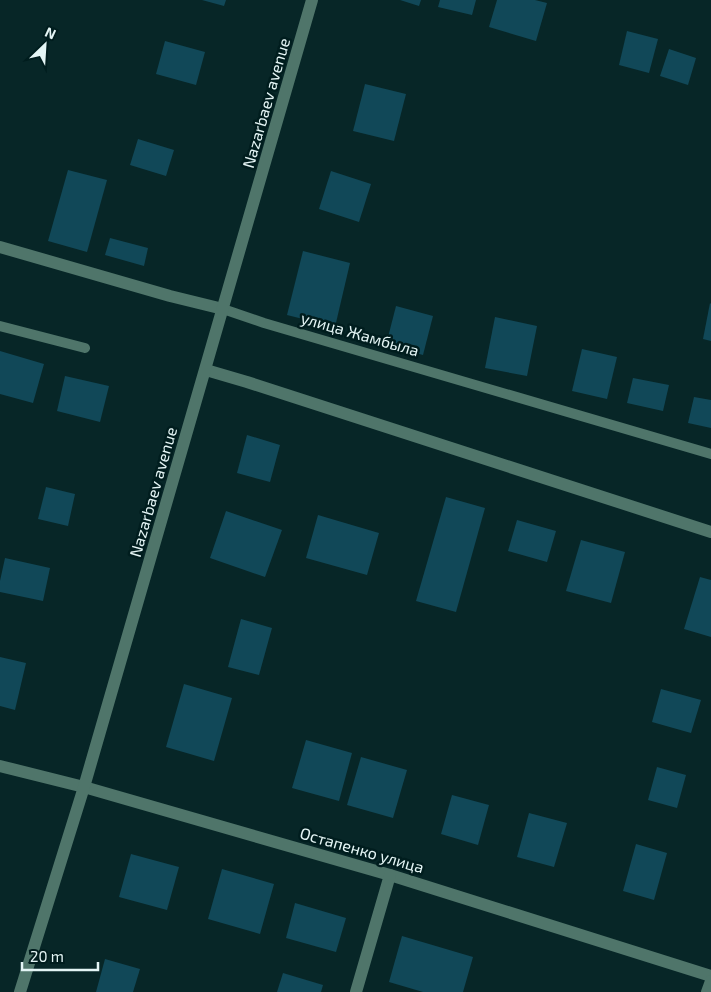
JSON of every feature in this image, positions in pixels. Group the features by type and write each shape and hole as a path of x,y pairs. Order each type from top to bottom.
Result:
{"street":[{"name":"Nazarbaev avenue","path":"20,992 84,787 312,0"},
{"name":"улица Жамбыла","path":"0,248 223,309"},
{"path":"206,370 711,532"},
{"name":"Остапенко улица","path":"0,766 84,787 390,875 711,976"},
{"path":"356,992 390,875"},
{"path":"707,992 711,981"}],"lane":[{"name":"улица Жамбыла","path":"223,309 264,323 711,454"},
{"path":"0,326 85,348"}],"building":[{"path":"202,0 226,0 224,6"},
{"path":"400,0 421,0 419,6"},
{"path":"440,0 476,0 472,15 438,7"},
{"path":"497,0 535,0 547,3 536,41 489,27"},
{"path":"627,31 658,39 649,73 619,65"},
{"path":"165,41 205,52 196,85 156,74"},
{"path":"669,49 696,58 688,85 660,76"},
{"path":"365,84 406,94 394,141 353,131"},
{"path":"138,139 174,150 166,176 130,165"},
{"path":"68,170 107,180 87,252 48,241"},
{"path":"331,171 371,184 359,222 319,209"},
{"path":"110,238 148,248 144,266 105,255"},
{"path":"303,251 350,263 335,327 287,315"},
{"path":"711,304 711,341 703,339"},
{"path":"396,306 433,316 423,355 386,345"},
{"path":"495,317 537,326 527,376 485,368"},
{"path":"582,349 617,357 607,399 572,391"},
{"path":"0,351 44,364 33,403 0,394"},
{"path":"65,376 109,386 100,422 57,411"},
{"path":"633,378 669,385 663,411 627,403"},
{"path":"694,397 711,400 711,428 688,423"},
{"path":"247,435 280,445 270,482 237,473"},
{"path":"46,487 75,494 68,526 38,519"},
{"path":"446,497 485,508 456,612 416,601"},
{"path":"226,511 282,530 265,577 210,558"},
{"path":"318,515 379,533 367,575 306,558"},
{"path":"517,520 556,531 547,562 508,551"},
{"path":"581,540 625,552 611,603 566,591"},
{"path":"5,558 50,568 43,601 0,592 0,581"},
{"path":"700,577 711,580 711,637 684,629"},
{"path":"241,619 272,628 259,675 228,667"},
{"path":"0,657 26,663 15,710 0,706"},
{"path":"184,684 232,698 214,761 166,747"},
{"path":"661,689 701,700 691,733 652,722"},
{"path":"306,740 352,753 339,801 292,788"},
{"path":"361,757 407,770 393,818 347,805"},
{"path":"657,767 686,775 677,808 648,800"},
{"path":"452,795 489,805 478,845 441,834"},
{"path":"529,813 567,823 554,867 517,857"},
{"path":"636,844 667,853 654,900 623,891"},
{"path":"131,854 179,867 167,910 119,897"},
{"path":"222,869 274,884 260,934 208,919"},
{"path":"295,903 346,918 336,952 286,938"},
{"path":"402,936 473,957 463,992 423,992 389,982"},
{"path":"105,959 140,969 133,992 96,992"},
{"path":"283,973 323,985 321,992 277,992"}]}
